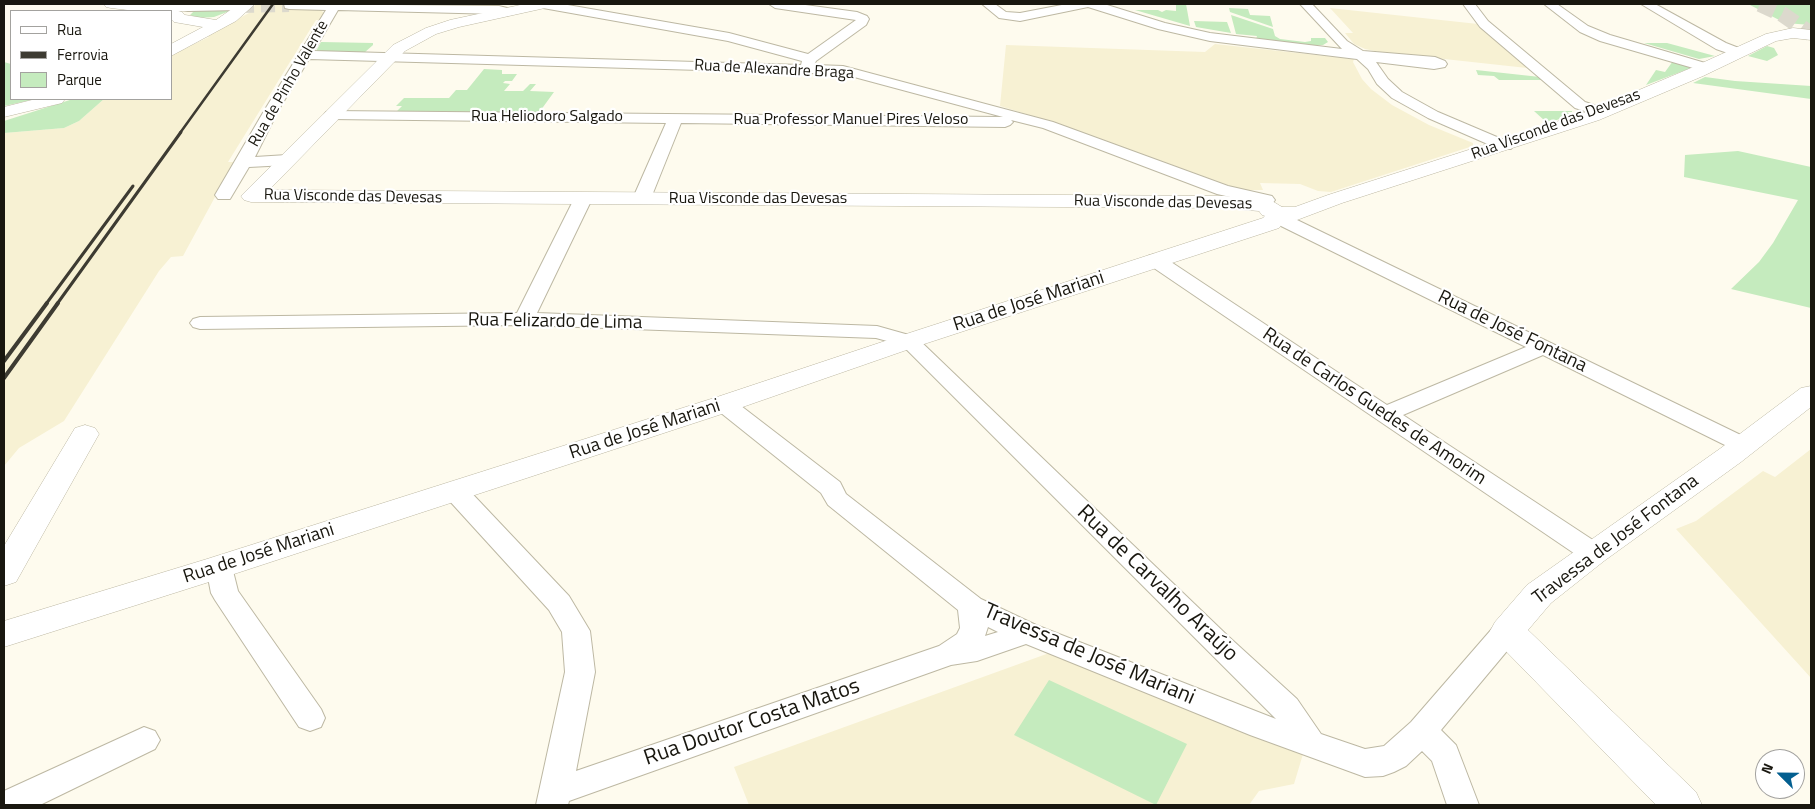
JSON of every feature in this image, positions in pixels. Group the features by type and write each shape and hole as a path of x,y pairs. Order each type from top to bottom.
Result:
{"main road":[{"path":"111,4 154,10"},
{"path":"251,196 399,48 431,31 455,23 544,4"},
{"path":"175,13 234,13"},
{"path":"172,50 234,13"},
{"name":"Rua Visconde das Devesas","path":"251,196 583,199 1223,196 1283,207 1335,199 1505,146 1601,112 1707,68 1772,37 1793,33 1811,35"},
{"path":"4,112 52,100"},
{"name":"Rua de José Mariani","path":"4,634 455,492 724,404 908,340 1271,223 1283,207"},
{"name":"Travessa de José Fontana","path":"1508,631 1539,594 1811,394"},
{"path":"4,574 85,434"},
{"path":"1508,631 1682,805"}],"street":[{"path":"544,4 729,37 808,64 862,22 862,19 775,4"},
{"path":"988,4 1003,15 1015,17 1084,4"},
{"path":"1092,4 1191,34 1362,56"},
{"path":"1306,4 1342,44 1362,56 1374,67 1382,81 1397,95 1433,116 1505,146"},
{"path":"1469,4 1484,24 1580,105 1601,112"},
{"path":"1550,4 1584,29 1605,38 1707,68"},
{"path":"1647,4 1721,46 1739,53"},
{"path":"288,5 499,10 507,12"},
{"name":"Rua de Pinho Valente","path":"251,196 224,195 334,7"},
{"path":"175,13 234,13"},
{"path":"1311,50 1334,48 1342,44"},
{"name":"Rua de Alexandre Braga","path":"306,56 808,64 870,76 1077,135 1223,196"},
{"name":"Rua Heliodoro Salgado","path":"331,116 676,119"},
{"path":"642,198 664,143 676,119"},
{"name":"Rua Professor Manuel Pires Veloso","path":"676,119 1018,122 1025,119"},
{"path":"244,162 287,160"},
{"path":"524,319 583,199"},
{"name":"Rua de José Fontana","path":"1283,207 1287,222 1744,445"},
{"name":"Rua de Carlos Guedes de Amorim","path":"1155,260 1593,553"},
{"name":"Rua Felizardo de Lima","path":"200,323 524,319 877,332 908,340"},
{"name":"Rua de Carvalho Araújo","path":"908,340 1219,645 1286,708 1310,743"},
{"path":"1385,414 1544,348"},
{"name":"Travessa de José Mariani","path":"724,404 831,488 837,499 971,606 1026,633 1260,726 1310,743"},
{"path":"455,492 559,603 576,631 580,672 553,799"},
{"path":"219,567 225,593 310,718"},
{"name":"Rua Doutor Costa Matos","path":"949,654 968,641 974,628 971,606"},
{"name":"Travessa de José Fontana","path":"1422,731 1508,631"},
{"name":"Rua Doutor Costa Matos","path":"553,799 949,654 976,650 1026,633"},
{"path":"1310,743 1365,763 1383,762 1395,756 1422,731 1445,754 1463,805"},
{"path":"8,805 144,740"}],"shaded area":[{"path":"256,4 289,4 287,7 321,10 324,13 320,20 316,20 228,162 234,162 183,256 171,257 159,271 64,421 19,448 4,466 4,133 64,128 79,121 103,100 172,100 172,55 209,37 206,36 249,13"},
{"path":"1330,8 1478,24 1527,68 1365,49 1354,44 1345,33 1353,33"},
{"path":"1215,44 1354,59 1353,62 1362,79 1371,89 1392,105 1429,125 1473,143 1473,146 1331,192 1318,191 1300,184 1260,183 1263,190 1241,190 1065,126 1000,106 1006,45 1205,52"},
{"path":"1811,449 1811,678 1676,529 1696,521 1763,471 1775,477"},
{"path":"1052,652 1303,754 1294,784 1259,791 1249,805 749,805 734,767"}],"green space":[{"path":"1176,4 1186,4 1190,26 1135,10 1176,11"},
{"path":"1748,4 1811,4 1811,25 1785,23"},
{"path":"1229,8 1248,9 1250,15 1270,16 1273,27 1230,12"},
{"path":"235,9 214,17 198,18 190,15 195,10"},
{"path":"1231,15 1273,29 1275,36 1280,39 1305,42 1311,41 1311,38 1325,38 1328,42 1323,45 1312,46 1256,39 1257,36 1236,34"},
{"path":"1194,21 1227,22 1231,33 1196,27"},
{"path":"321,42 373,43 373,45 364,53 315,53"},
{"path":"1644,43 1667,43 1715,56 1699,59"},
{"path":"1767,46 1774,48 1778,55 1767,61 1748,56"},
{"path":"1673,61 1691,68 1646,85 1656,70 1665,72"},
{"path":"4,62 10,64 10,100 31,100 4,106"},
{"path":"484,69 502,70 502,74 517,74 512,81 505,81 503,83 510,84 504,91 523,91 530,84 536,84 530,91 554,92 538,114 395,113 402,106 396,106 404,98 449,98 456,90 467,90"},
{"path":"1476,70 1540,77 1543,80 1499,80 1494,76 1478,75"},
{"path":"1705,77 1811,86 1811,99 1693,83"},
{"path":"70,100 103,100 79,121 64,128 4,133 4,121"},
{"path":"1534,111 1572,112 1567,112 1571,115 1551,122 1545,121"},
{"path":"1738,151 1811,167 1811,308 1731,289 1759,262 1773,243 1798,200 1684,177 1685,155"},
{"path":"1049,680 1187,744 1156,805 1014,735"}],"tunnel":[{"path":"1760,4 1782,14 1811,34"},
{"path":"240,6 289,5"}],"railway":[{"path":"180,133 273,4"},
{"path":"57,304 181,132"},
{"path":"46,304 133,186"},
{"path":"4,361 47,303"},
{"path":"4,378 58,303"}]}
